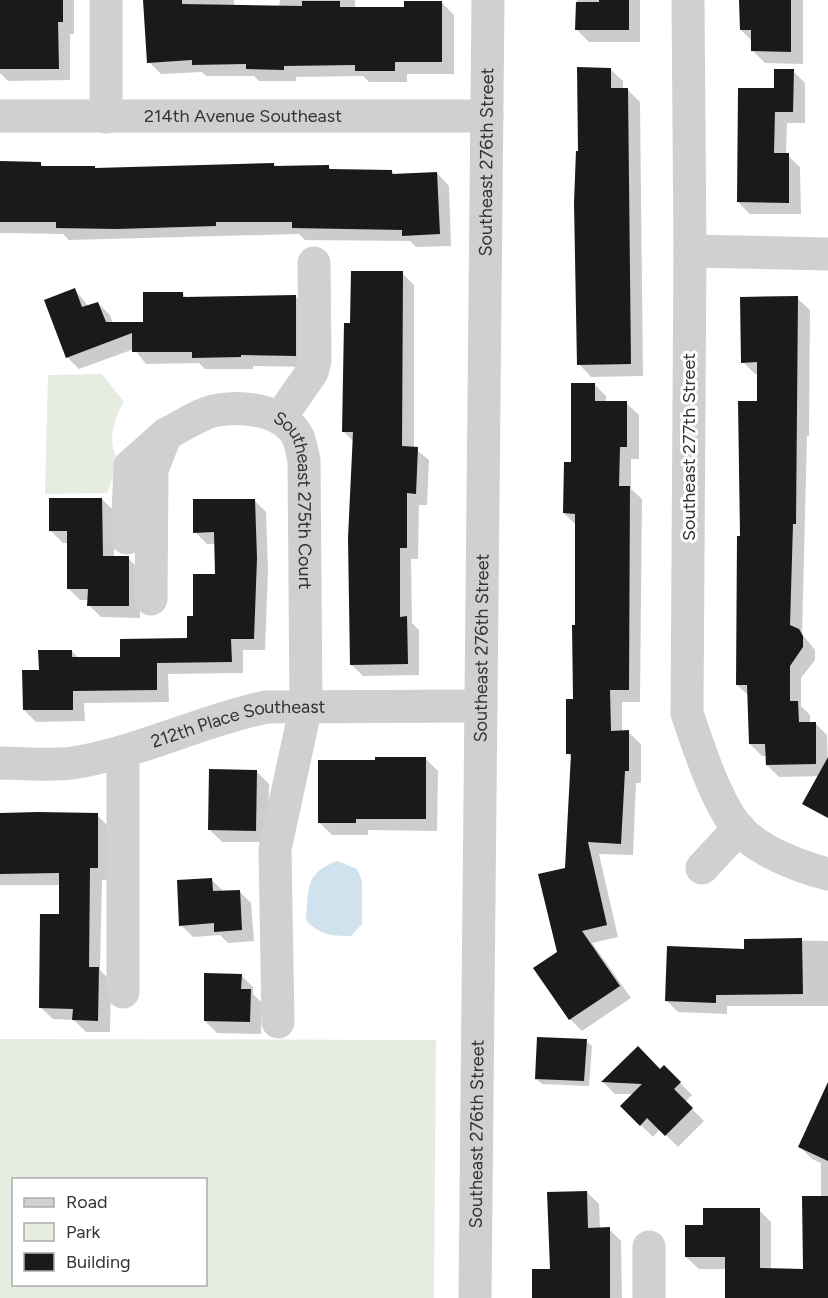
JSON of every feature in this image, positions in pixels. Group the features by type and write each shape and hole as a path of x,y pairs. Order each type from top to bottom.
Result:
{"street":[{"path":"106,0 106,117"},
{"name":"Southeast 276th Street","path":"475,1298 488,0"},
{"name":"Southeast 277th Street","path":"688,0 690,251 687,713 699,750 739,828"},
{"name":"214th Avenue Southeast","path":"0,116 487,116"},
{"path":"690,251 828,254"},
{"path":"280,418 312,372 315,360 314,263"},
{"name":"Southeast 275th Court","path":"127,538 130,466 166,434 212,411 252,410 280,418 298,438 304,460 306,706 275,849 278,1022"},
{"path":"151,599 152,470 166,434"},
{"name":"212th Place Southeast","path":"0,762 71,763 123,752 237,713 266,707 481,706"},
{"path":"123,752 123,992"},
{"path":"702,868 739,828 793,865 828,874"},
{"path":"649,1247 649,1298"}],"green space":[{"path":"102,374 124,402 117,415 112,439 115,454 119,460 107,493 45,494 48,375"},
{"path":"0,1039 436,1040 434,1298 0,1298"}],"water":[{"path":"337,861 357,869 362,881 362,924 351,936 326,934 306,920 308,891 313,877 326,866"}],"building":[{"path":"0,0 63,0 63,22 58,22 59,69 0,69"},
{"path":"143,0 182,0 182,4 302,6 302,1 340,1 340,7 404,7 404,1 442,1 442,62 395,62 395,71 355,71 355,65 284,66 284,70 246,69 246,64 192,65 192,60 147,63"},
{"path":"599,0 629,0 629,30 575,30 576,2 599,2"},
{"path":"739,0 791,0 791,52 751,51 751,30 740,30"},
{"path":"577,67 611,68 611,88 628,88 631,364 577,365 574,202 576,151 578,151"},
{"path":"774,69 794,69 793,112 775,112 774,153 789,153 789,203 737,202 738,88 774,88"},
{"path":"0,161 41,162 41,166 95,166 95,168 274,163 274,166 329,165 329,169 392,170 392,174 437,172 440,234 402,236 402,230 292,228 292,222 216,222 216,226 117,229 56,228 56,222 0,222"},
{"path":"351,271 403,271 402,446 418,447 416,494 407,493 407,548 400,548 400,617 407,616 408,664 350,665 348,538 353,432 342,432 344,323 350,323"},
{"path":"75,288 82,307 98,302 106,322 143,322 143,292 183,292 183,297 296,295 296,356 241,355 241,357 192,358 192,352 132,352 132,333 66,358 44,300"},
{"path":"798,296 796,524 793,524 790,625 799,629 803,636 803,647 790,666 790,701 798,701 799,722 816,722 816,764 766,765 765,744 749,744 747,685 736,685 737,536 740,536 738,401 757,401 757,362 741,363 740,297"},
{"path":"571,383 595,383 595,401 627,401 627,447 620,447 619,486 630,486 629,690 610,690 611,731 629,730 629,771 625,771 621,844 588,842 607,925 582,931 620,986 569,1020 533,968 557,952 538,874 565,868 571,754 566,754 566,699 573,699 572,625 575,625 575,514 563,513 564,462 571,462"},
{"path":"49,498 102,498 103,556 129,556 129,606 87,606 88,589 67,589 67,531 49,531"},
{"path":"193,499 255,499 257,558 254,639 231,639 232,662 157,663 157,690 73,691 73,710 23,710 22,670 39,670 38,650 72,650 72,657 120,657 120,639 187,638 187,616 193,616 193,574 215,574 214,532 193,533"},
{"path":"375,757 426,757 426,819 356,819 356,823 318,823 318,760 375,760"},
{"path":"828,757 828,818 802,804"},
{"path":"209,769 257,770 256,831 208,830"},
{"path":"0,813 98,813 98,868 90,868 89,967 99,967 98,1021 72,1020 73,1009 39,1008 40,914 59,914 59,873 0,874"},
{"path":"212,878 213,891 240,890 242,930 214,932 214,923 179,926 177,880"},
{"path":"802,938 803,994 716,995 716,1003 665,1001 667,946 744,949 744,939"},
{"path":"204,973 242,974 241,989 251,989 250,1022 204,1021"},
{"path":"537,1037 587,1039 584,1081 535,1079"},
{"path":"638,1046 660,1069 664,1065 681,1082 674,1089 693,1108 665,1136 647,1118 640,1126 620,1106 642,1084 601,1082"},
{"path":"828,1082 828,1161 798,1147"},
{"path":"587,1191 588,1228 610,1227 610,1298 532,1298 532,1269 550,1269 547,1192"},
{"path":"802,1196 828,1196 828,1298 725,1298 725,1257 685,1257 685,1225 703,1225 703,1208 760,1208 760,1268 803,1269"}]}
